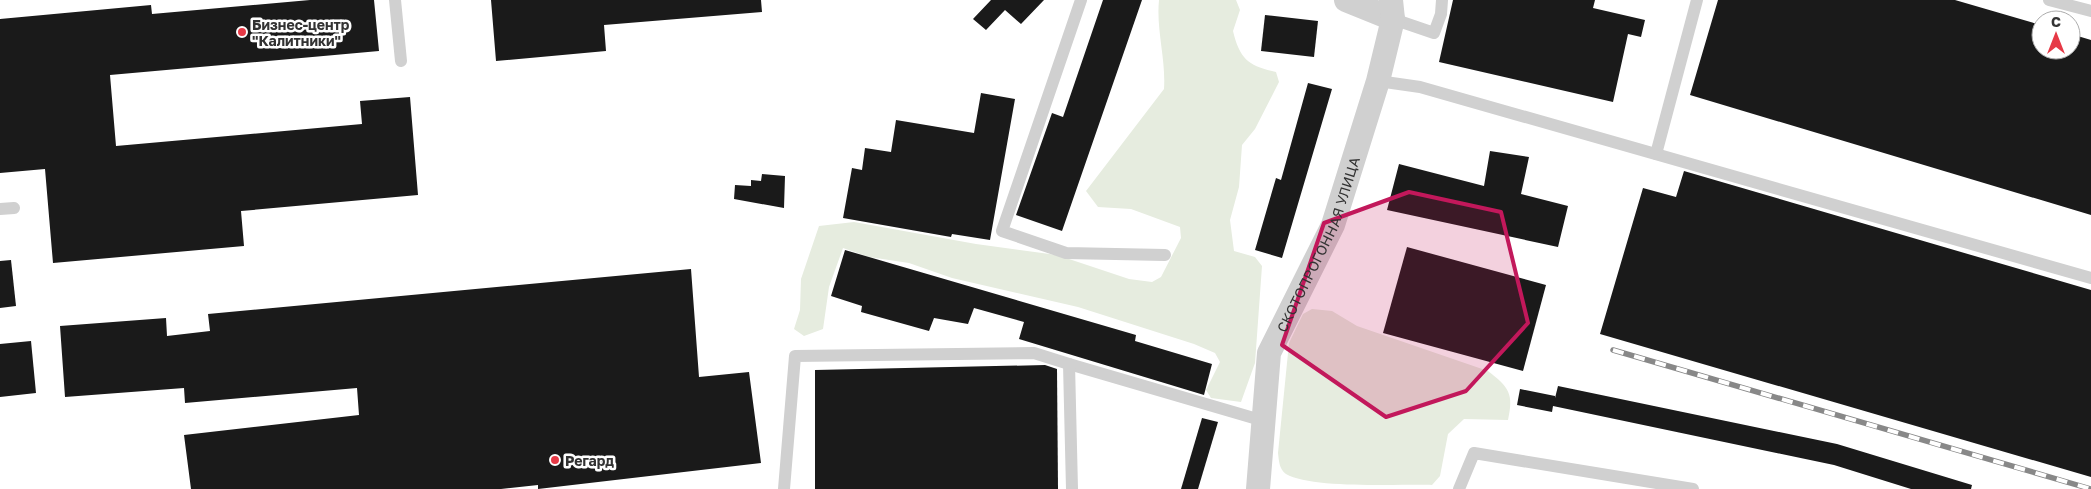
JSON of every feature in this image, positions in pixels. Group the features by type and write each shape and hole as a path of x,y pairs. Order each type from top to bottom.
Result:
{"street":[{"path":"1346,0 1392,9"},
{"name":"СКОТОПРОГОННАЯ УЛИЦА","path":"1258,489 1269,353 1333,225 1378,81 1392,9"}],"lane":[{"path":"395,0 401,61"},
{"path":"1081,0 1002,230 1066,253 1165,255"},
{"path":"1392,9 1434,33 1441,14 1442,0"},
{"path":"1656,154 1697,0"},
{"path":"2049,0 2091,11"},
{"path":"1378,81 1420,87 2091,278"},
{"path":"0,209 14,208"},
{"path":"778,489 784,489 795,356 1034,353 1264,421"},
{"path":"1069,364 1072,489"},
{"path":"1459,489 1474,453 1693,489"}],"highlighted area":[{"path":"1409,192 1501,212 1528,323 1466,391 1386,417 1282,345 1324,223"}],"shaded area":[{"path":"1159,0 1236,0 1240,10 1233,31 1239,49 1252,64 1276,72 1279,82 1255,129 1242,145 1239,187 1230,220 1234,251 1255,257 1262,266 1255,363 1241,402 1211,398 1206,390 1220,362 1215,353 1194,344 1078,307 952,278 909,263 869,257 843,248 829,287 823,329 804,336 794,329 800,310 801,279 819,226 854,222 976,244 1057,255 1129,279 1152,282 1161,277 1181,238 1180,227 1131,209 1098,207 1086,191 1164,89 1164,67 1158,11"},
{"path":"1312,309 1332,311 1357,326 1488,371 1501,382 1508,392 1510,411 1508,420 1464,419 1448,434 1440,476 1432,485 1335,484 1298,479 1286,474 1279,462 1278,453 1289,343 1303,314"}],"building":[{"path":"310,0 374,0 379,51 110,75 116,146 362,124 360,101 410,97 418,195 241,211 244,246 53,263 45,169 0,173 0,19 151,5 152,14"},
{"path":"491,0 761,0 762,12 604,25 606,51 496,61"},
{"path":"991,0 1044,0 1021,24 1005,10 986,30 973,19"},
{"path":"1103,0 1142,0 1062,231 1016,215 1052,113 1063,117"},
{"path":"1453,0 1595,0 1593,8 1645,20 1641,37 1628,34 1613,102 1439,62"},
{"path":"1718,0 1955,0 2031,22 2031,60 2081,60 2081,37 2091,40 2091,215 1690,95"},
{"path":"1265,15 1318,21 1314,57 1261,51"},
{"path":"1308,83 1332,89 1282,258 1255,250 1276,178 1281,180"},
{"path":"981,93 1015,99 990,240 952,234 951,237 843,218 852,168 862,170 865,148 891,152 896,120 974,133"},
{"path":"1490,151 1529,157 1521,194 1568,206 1558,247 1387,210 1399,164 1484,186"},
{"path":"1684,171 2091,290 2091,477 1600,334 1643,188 1676,197"},
{"path":"762,174 785,176 784,208 734,199 735,185 751,186 751,180 761,181"},
{"path":"1407,247 1546,285 1523,371 1383,333"},
{"path":"845,250 1136,335 1135,341 1212,364 1204,395 1019,339 1024,322 974,308 968,324 934,318 929,331 861,312 862,306 831,296"},
{"path":"11,260 16,306 0,308 0,261"},
{"path":"691,269 699,377 749,372 761,463 538,489 538,485 501,489 191,489 184,435 359,415 357,388 185,403 184,388 65,397 60,326 166,318 167,336 210,331 208,314"},
{"path":"31,341 36,393 0,397 0,344"},
{"path":"1045,365 1057,369 1058,489 815,489 815,370"},
{"path":"1558,386 1837,444 1972,485 1971,489 1911,489 1834,465 1553,406 1552,412 1517,405 1520,389 1555,396 1555,398"},
{"path":"1202,418 1218,422 1198,489 1181,489"}],"railway":[{"path":"1613,350 2091,489"}],"place":[{"name":"Бизнес-центр \"Калитники\"","path":"242,32"},
{"name":"Регард","path":"555,460"}]}
